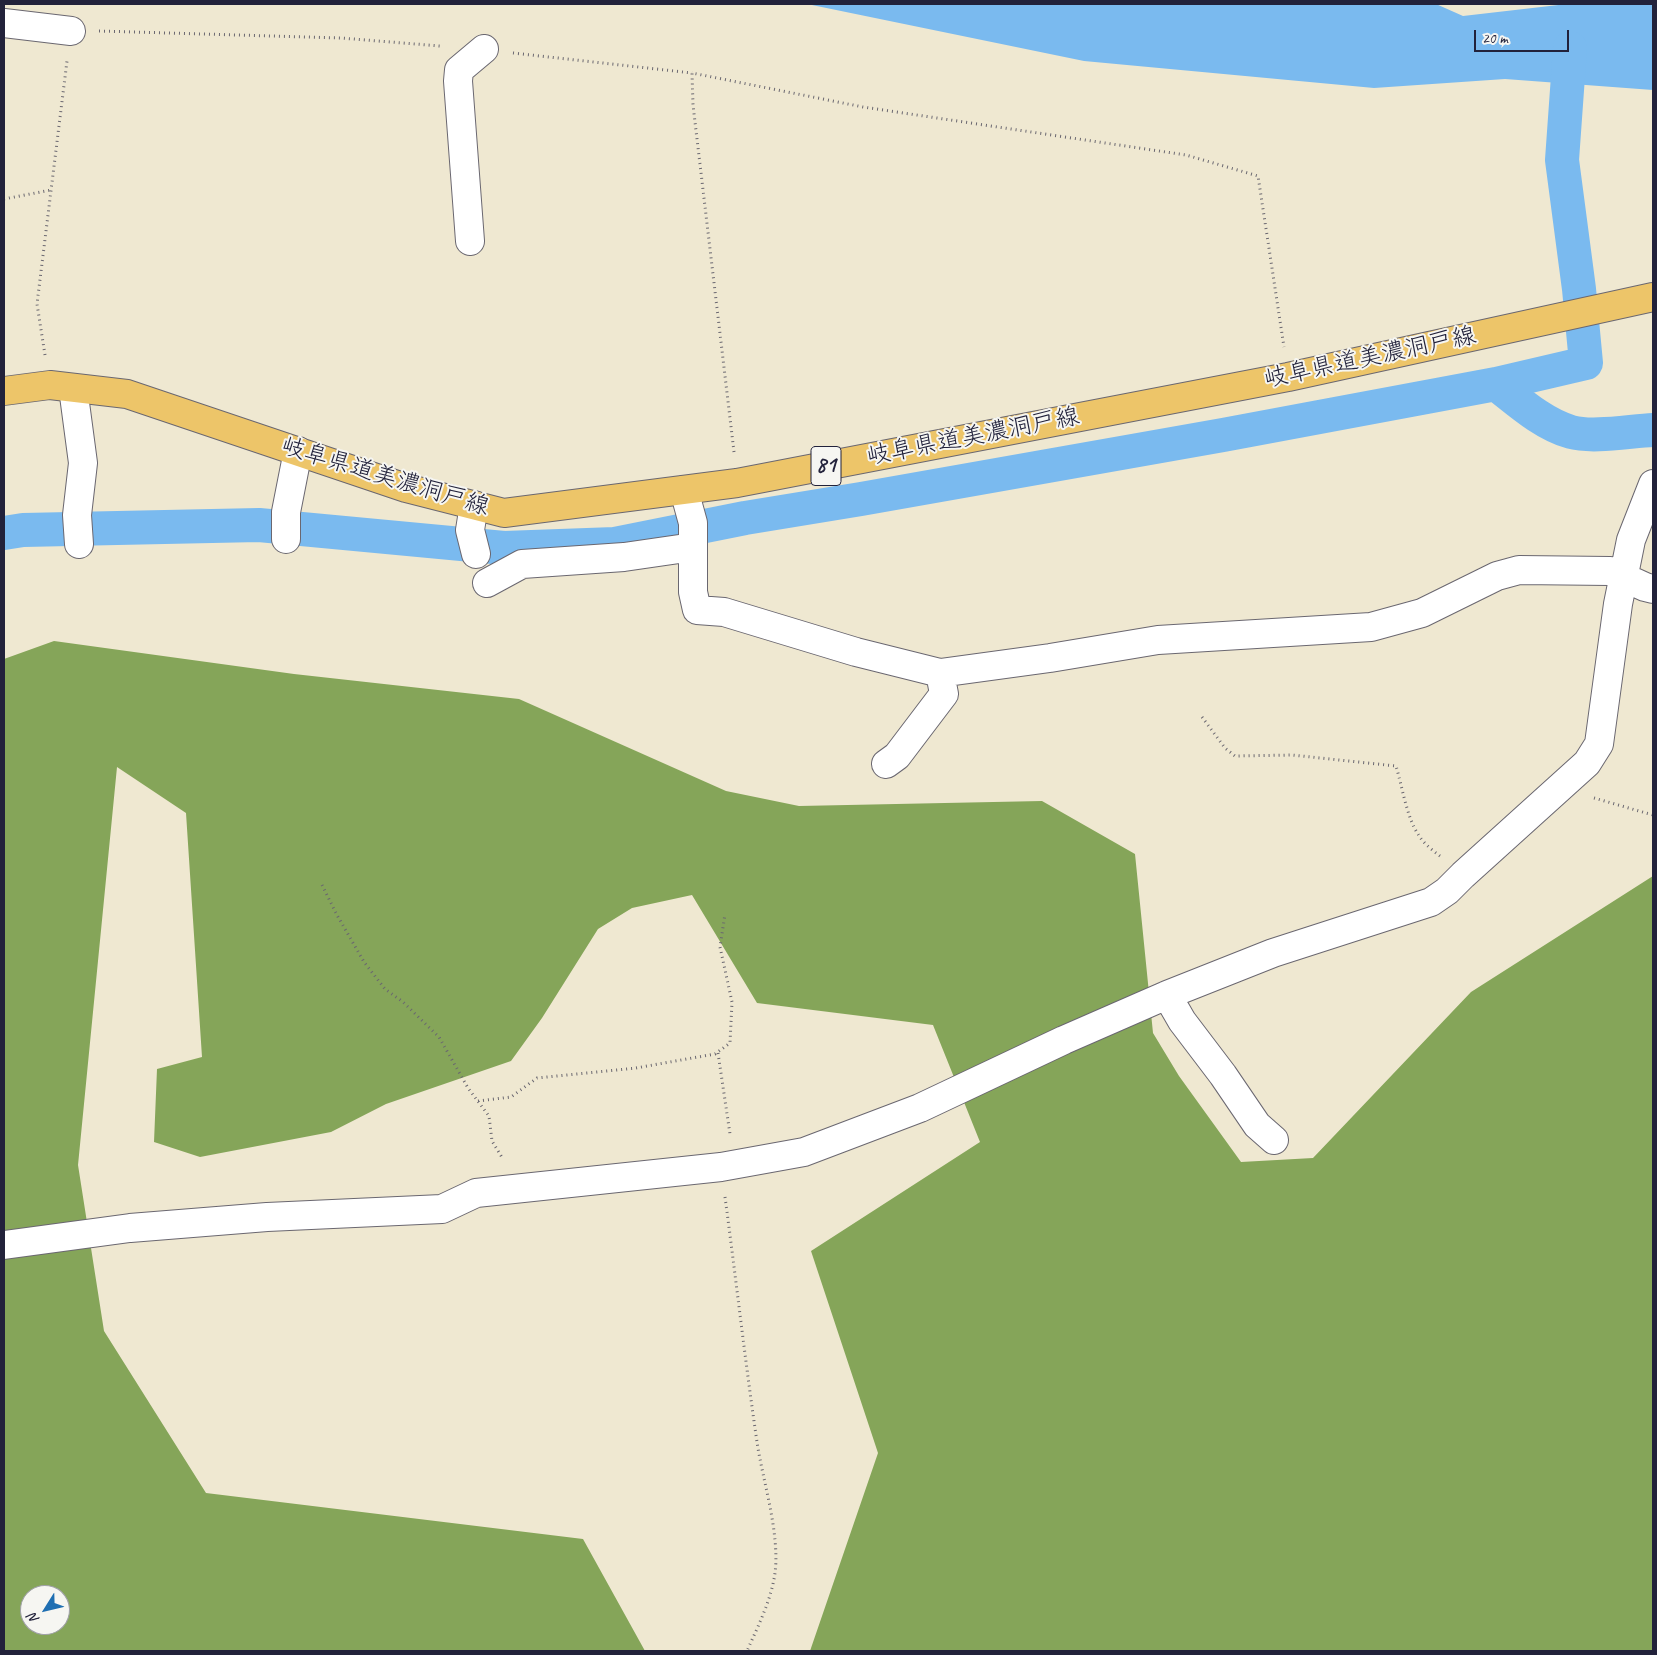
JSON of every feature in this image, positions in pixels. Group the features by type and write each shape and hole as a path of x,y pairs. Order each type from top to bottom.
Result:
{"main road":[{"name":"岐阜県道美濃洞戸線","path":"4,391 61,387 127,394 406,488 473,530 504,513 738,483 1288,377 1653,297"}],"street":[{"path":"4,24 71,31"},
{"path":"470,241 458,81 459,70 484,49"},
{"path":"61,387 83,464 77,515 79,544"},
{"path":"286,539 286,512 298,451"},
{"path":"4,1245 130,1228 267,1217 442,1210 476,1193 728,1166 804,1152 911,1111 1167,994 1272,953 1431,902 1447,891 1463,874 1587,763 1599,744 1618,604 1631,540 1653,484"},
{"path":"684,490 693,535 693,592 697,610 724,612 856,652 940,673 1050,658 1158,640 1370,627 1422,613 1497,576 1519,570 1610,571 1653,589"},
{"path":"487,582 522,564 624,557 693,535"},
{"path":"886,764 897,756 944,694 940,673"},
{"path":"1167,994 1182,1021 1223,1075 1257,1125 1274,1140"}],"path":[{"path":"61,387 37,304 71,31 342,38 484,49 692,73 863,107 1186,155 1258,176 1288,377"},
{"path":"692,73 693,105 738,483"},
{"path":"4,199 51,190"},
{"path":"1202,717 1225,748 1235,756 1292,755 1396,766 1418,835 1427,845 1463,874"},
{"path":"1564,784 1600,800 1653,815"},
{"path":"322,885 364,962 384,989 403,1002 439,1037 468,1088 489,1116 492,1141 524,1188"},
{"path":"478,1100 511,1097 537,1078 636,1068 718,1053 730,1043 732,1002 720,947 725,914"},
{"path":"718,1053 728,1166 758,1444 770,1507 775,1548 775,1572 770,1597 747,1651"}],"green space":[{"path":"54,641 294,674 519,699 726,791 799,806 1042,801 1135,854 1153,1033 1179,1076 1241,1162 1313,1158 1471,992 1653,876 1653,1651 810,1651 878,1453 811,1251 980,1142 933,1025 757,1003 692,895 632,908 598,929 542,1018 511,1061 386,1104 331,1132 200,1157 154,1142 157,1069 202,1057 186,813 117,767 78,1165 104,1331 206,1493 583,1539 645,1651 4,1651 4,659"}],"water":[{"path":"807,4 1436,4 1463,16 1567,4 1653,4 1653,90 1505,79 1374,88 1084,61"}],"waterway":[{"path":"1496,384 1586,363 1579,289 1562,160 1570,48"},
{"path":"4,533 23,530 259,525 504,548 615,544 745,518 1223,435 1496,384 1541,418 1571,432 1601,434 1653,430"}]}
